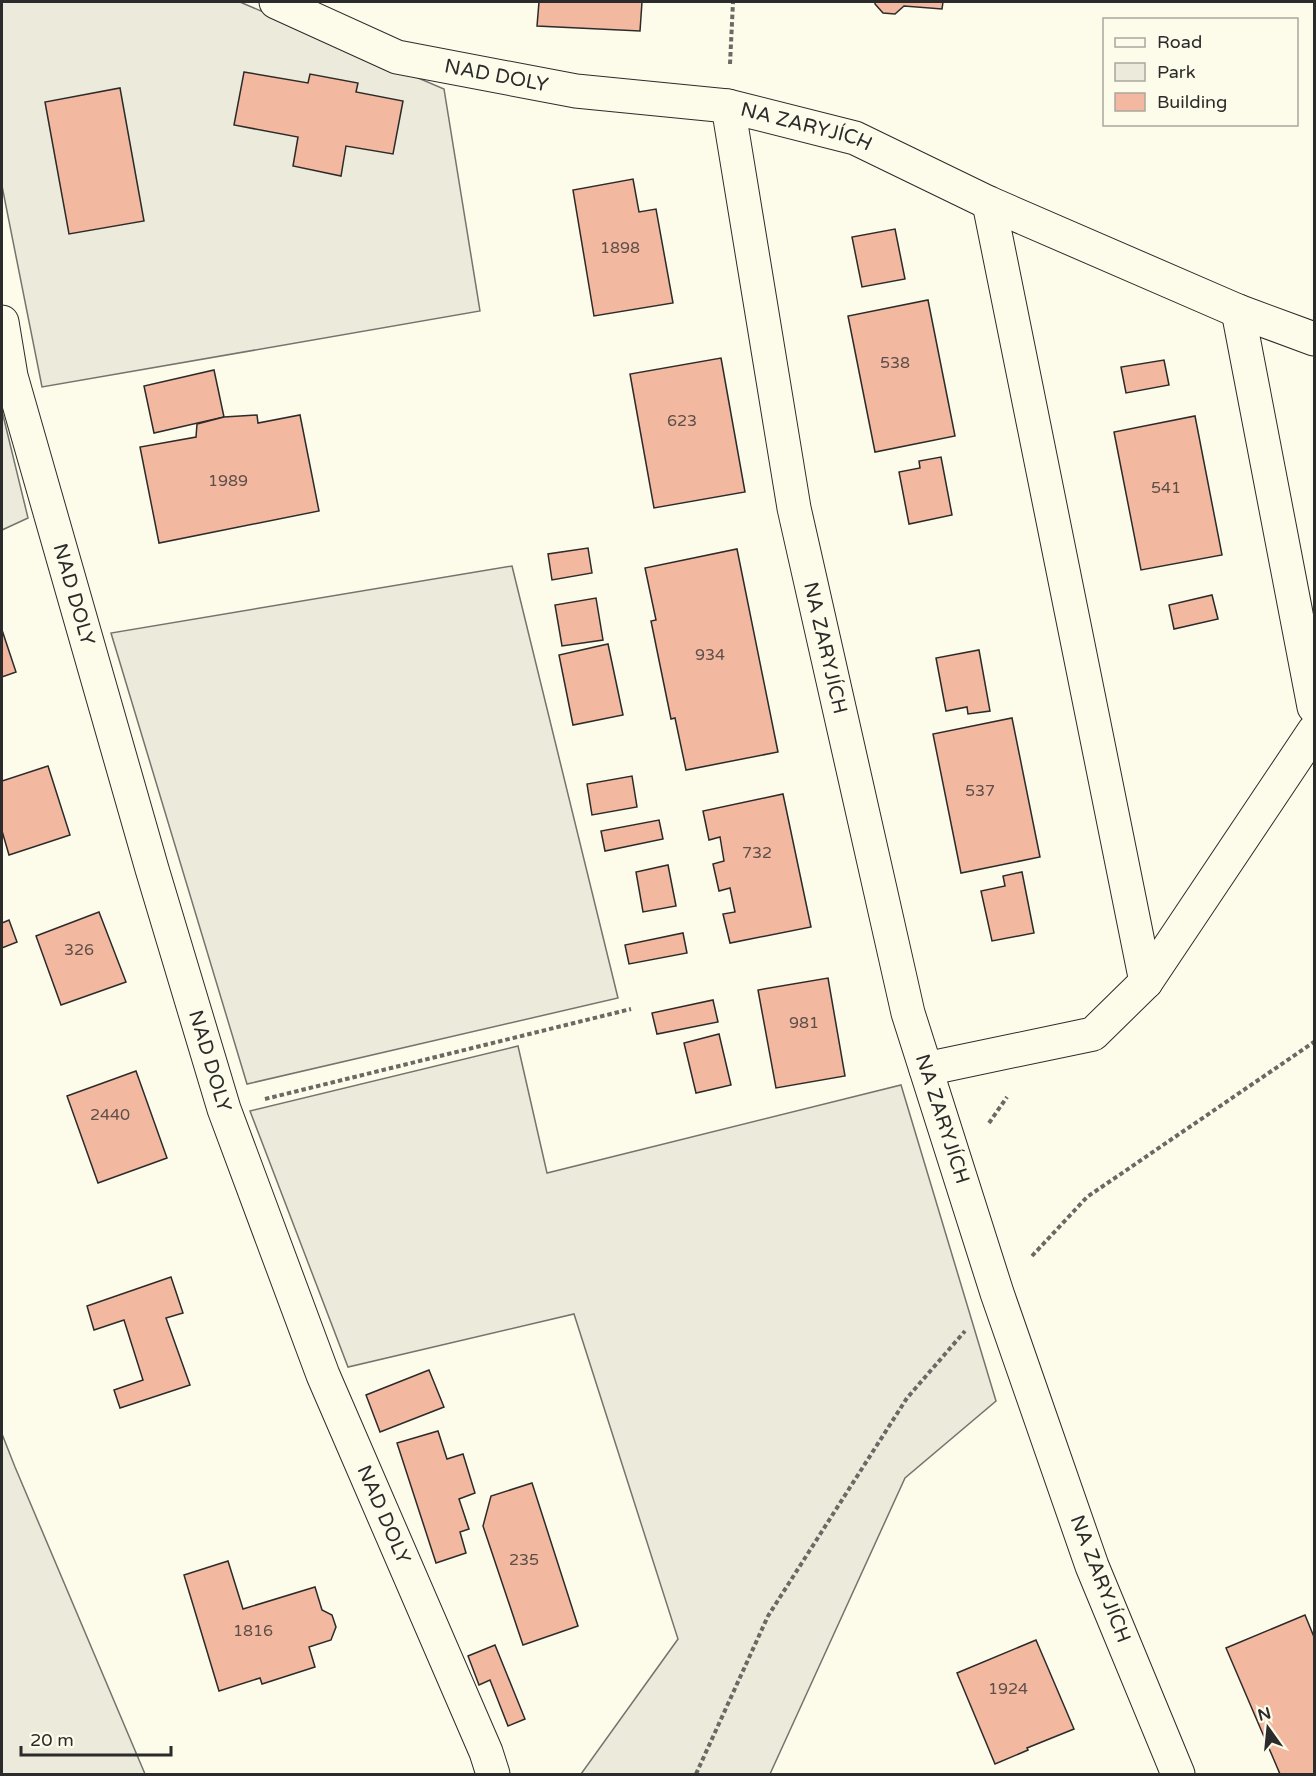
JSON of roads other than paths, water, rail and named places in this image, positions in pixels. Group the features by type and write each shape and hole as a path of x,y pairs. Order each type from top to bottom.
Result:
{"street":[{"name":"NAD DOLY","path":"276,2 397,57 576,91 728,106"},
{"name":"NA ZARYJÍCH","path":"1178,1774 1092,1566 997,1293 908,1013 794,508 728,106 855,138 989,203 1238,311 1314,339"},
{"path":"989,203 1146,982"},
{"path":"1238,311 1314,707"},
{"name":"NAD DOLY","path":"2,322 11,376 152,869 224,1109 323,1375 486,1752 493,1774"},
{"path":"926,1069 1093,1034 1146,982 1314,730"}]}
